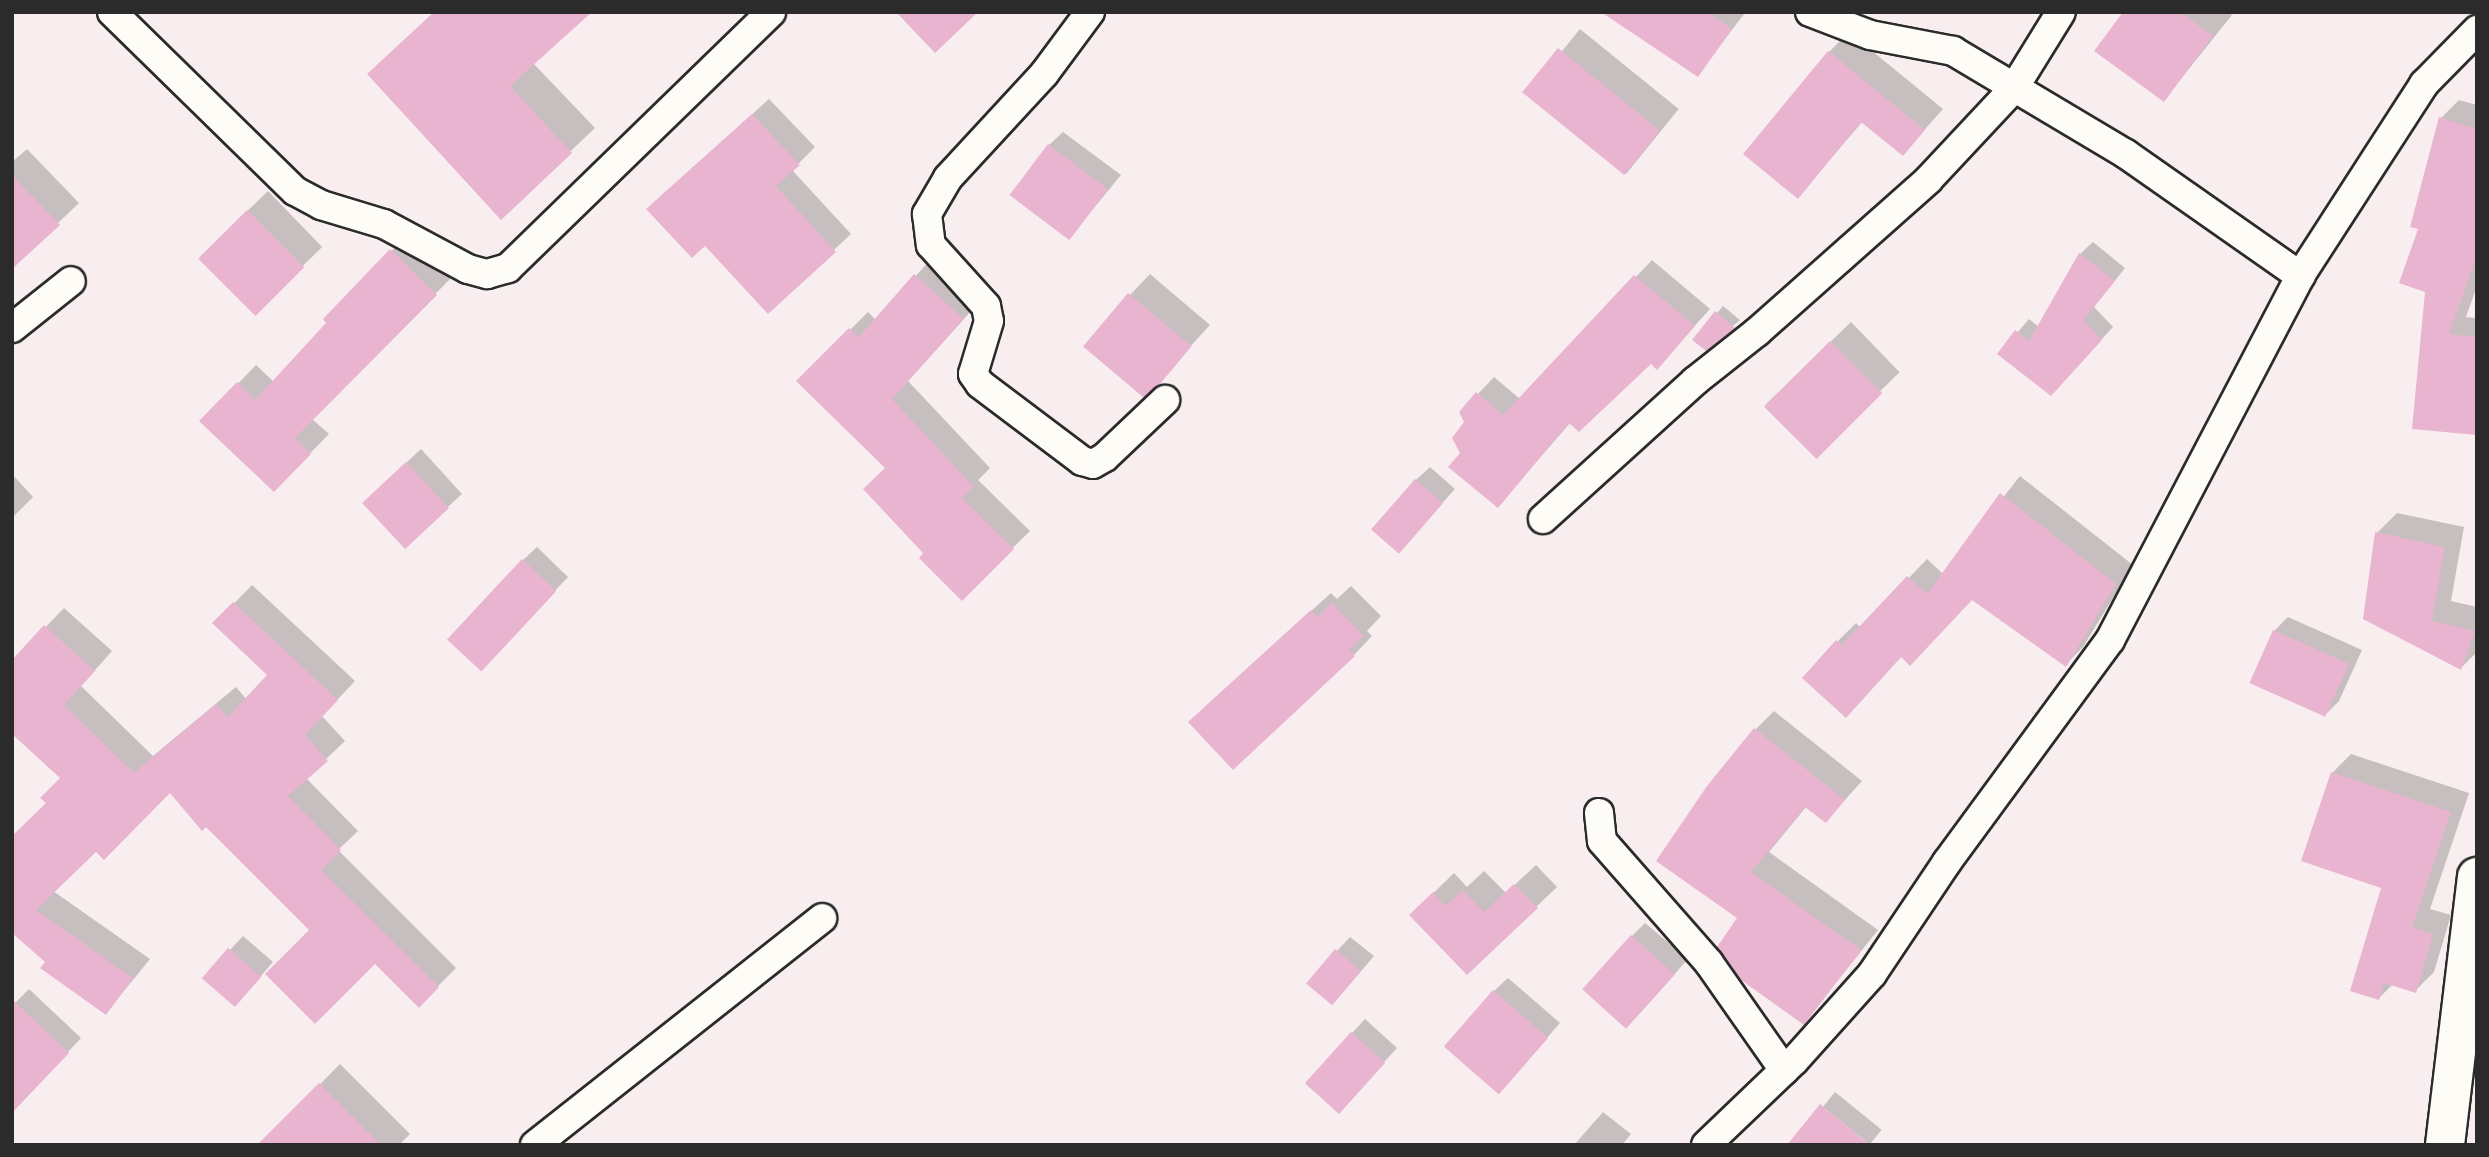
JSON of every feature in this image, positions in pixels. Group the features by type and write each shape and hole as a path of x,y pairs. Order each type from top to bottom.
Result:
{"street":[{"path":"113,12 295,191 321,205 384,224 468,269 486,274 508,268 771,12"},
{"path":"1090,12 1044,74 948,178 927,214 931,245 986,306 989,321 973,374 980,384 1082,461 1093,464 1105,457 1165,400"},
{"path":"1810,12 1870,35 1953,51 2126,154 2300,276"},
{"path":"1543,519 1695,381 1757,332 1928,180 2014,88 2061,12"},
{"path":"1706,1145 1784,1070 1872,974 1947,862 2110,639 2300,276 2424,84 2477,30"},
{"path":"12,328 71,281"},
{"path":"1599,813 1602,841 1709,963 1784,1070"},
{"path":"2445,1145 2472,994 2477,877"},
{"path":"536,1145 822,918"}],"building":[{"path":"434,12 592,12 510,86 572,153 501,220 367,74"},
{"path":"896,12 978,12 935,53"},
{"path":"1601,12 1707,12 1732,29 1698,77"},
{"path":"2123,12 2180,12 2213,36 2164,102 2094,51"},
{"path":"1558,48 1660,130 1624,175 1522,92"},
{"path":"1828,51 1925,130 1903,156 1861,122 1798,199 1743,154"},
{"path":"752,114 800,165 776,186 836,252 768,314 705,246 692,258 646,209"},
{"path":"2439,117 2477,129 2477,256 2449,334 2477,337 2477,435 2412,429 2425,292 2399,283 2418,229 2410,227"},
{"path":"1048,144 1108,189 1069,240 1009,195"},
{"path":"12,175 60,225 12,269"},
{"path":"247,210 304,267 255,316 198,259"},
{"path":"390,249 437,295 295,438 311,454 274,492 199,421 237,382 255,400 326,323 323,319"},
{"path":"2079,253 2115,281 2083,320 2102,340 2051,396 1997,354 2015,330 2029,341"},
{"path":"914,274 964,319 892,399 974,487 962,498 1014,549 962,601 919,558 923,553 863,489 885,468 796,381 849,328 859,337"},
{"path":"1634,275 1695,326 1657,370 1651,364 1579,432 1569,423 1498,508 1448,467 1460,453 1452,438 1464,422 1459,412 1476,392 1503,415"},
{"path":"1128,293 1192,346 1147,400 1083,347"},
{"path":"1715,311 1735,328 1706,351 1692,340"},
{"path":"1830,341 1882,393 1817,459 1764,407"},
{"path":"406,462 449,508 405,549 362,503"},
{"path":"1415,479 1443,503 1399,554 1371,530"},
{"path":"2000,493 2116,584 2066,667 1972,600 1910,666 1901,657 1846,718 1802,678 1836,640 1842,645 1907,576 1927,594"},
{"path":"2375,532 2445,547 2432,621 2475,631 2461,670 2363,619"},
{"path":"522,559 556,591 481,672 447,639"},
{"path":"233,602 338,700 305,735 328,761 288,796 341,850 321,870 439,987 419,1008 375,964 315,1024 265,974 309,930 206,827 202,831 170,793 104,860 96,852 36,910 133,978 106,1015 40,968 45,962 12,933 12,836 46,803 40,798 60,778 12,734 12,660 44,625 95,671 64,705 134,773 216,704 228,717 267,675 212,623"},
{"path":"1331,603 1364,636 1349,650 1355,656 1233,770 1188,722 1311,610 1318,617"},
{"path":"2273,630 2349,664 2325,717 2249,683"},
{"path":"1754,728 1845,800 1826,823 1805,807 1751,872 1861,950 1804,1025 1741,980 1717,947 1737,918 1656,861 1707,786"},
{"path":"2331,772 2451,812 2412,927 2433,934 2416,993 2384,983 2379,1000 2350,991 2381,888 2301,861"},
{"path":"1514,884 1538,908 1467,975 1409,915 1433,892 1445,906 1463,890 1484,912"},
{"path":"1631,935 1675,974 1626,1029 1582,989"},
{"path":"228,948 261,977 235,1007 202,978"},
{"path":"1335,949 1361,971 1332,1005 1306,983"},
{"path":"1493,990 1548,1038 1499,1094 1444,1047"},
{"path":"12,999 69,1053 12,1113"},
{"path":"1351,1032 1385,1063 1339,1114 1305,1083"},
{"path":"319,1083 381,1145 257,1145"},
{"path":"1820,1104 1870,1145 1787,1145"}]}
